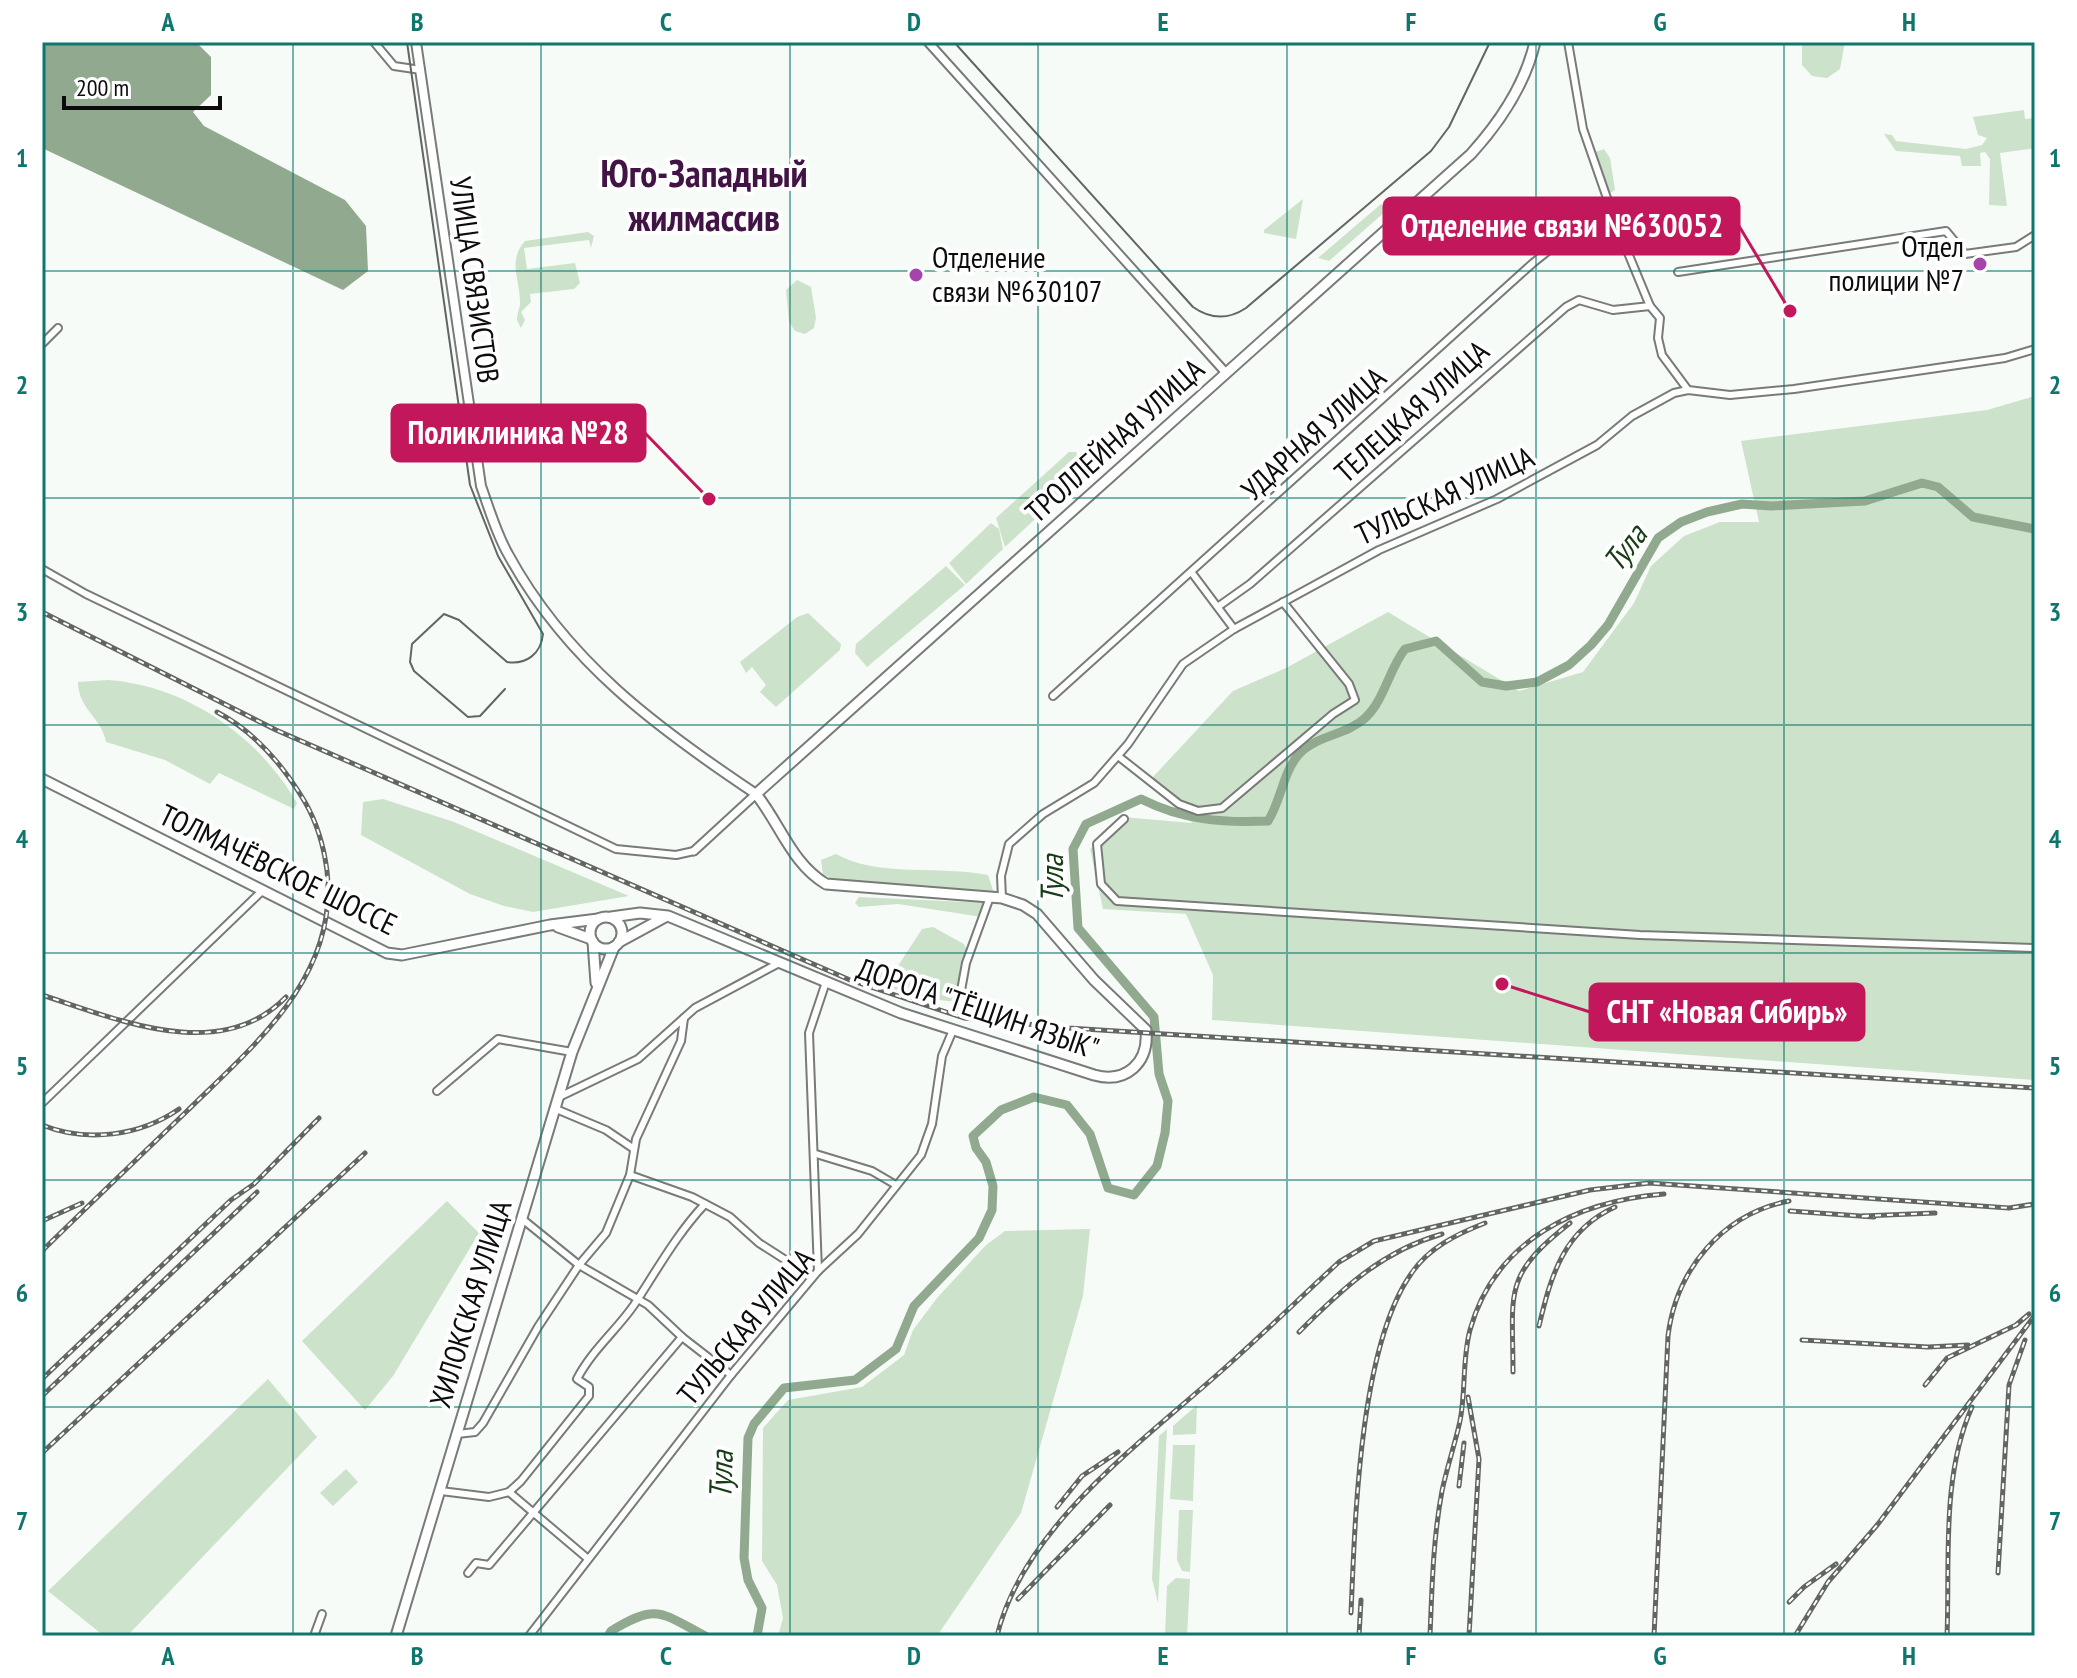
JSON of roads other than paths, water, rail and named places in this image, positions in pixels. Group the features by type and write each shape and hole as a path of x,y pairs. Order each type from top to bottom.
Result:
{"main road":[{"name":"УЛИЦА СВЯЗИСТОВ","path":"416,42 481,486 501,541 532,593 584,662 658,727 756,794"},
{"name":"ТРОЛЛЕЙНАЯ УЛИЦА","path":"756,794 1471,154 1506,111 1525,73 1535,42"},
{"name":"ТОЛМАЧЁВСКОЕ ШОССЕ","path":"42,779 387,953 402,955 550,925 598,919"},
{"name":"ДОРОГА \"ТЁЩИН ЯЗЫК\"","path":"668,916 826,982 953,1030 1111,1079 1129,1073 1144,1054 1146,1030 1140,1022 1094,980 1037,914 1002,898 826,884 811,875 797,859 770,809 756,794"},
{"path":"596,987 592,925 598,919 640,913 668,916"},
{"path":"550,925 592,941 599,948 617,945 668,916"},
{"path":"611,917 622,928 617,945"},
{"name":"ХИЛОКСКАЯ УЛИЦА","path":"396,1636 572,1052 596,987 617,945"}],"street":[{"path":"374,42 394,66 421,70"},
{"path":"928,42 1226,373"},
{"path":"1568,42 1583,129 1616,224 1650,306 1660,318 1658,338 1662,355 1688,390"},
{"name":"УДАРНАЯ УЛИЦА","path":"1053,696 1533,263 1553,247 1616,224"},
{"path":"1678,272 1946,231 1965,254 2016,247 2035,235"},
{"name":"ТЕЛЕЦКАЯ УЛИЦА","path":"1219,606 1250,584 1566,307 1579,300 1613,310 1650,306"},
{"path":"42,344 58,328"},
{"name":"ТУЛЬСКАЯ УЛИЦА","path":"1002,898 1001,876 1009,844 1043,814 1082,793 1118,756 1183,664 1234,629 1379,550 1497,499 1597,445 1651,404 1688,390 1730,395 1794,389 2005,358 2035,349"},
{"path":"42,569 86,594 616,849 676,855 694,851"},
{"path":"1192,573 1234,629"},
{"path":"1118,756 1179,804 1198,811 1222,808 1333,714 1352,705 1355,700 1349,684 1283,602"},
{"name":"ТРОЛЛЕЙНАЯ УЛИЦА","path":"694,851 756,794"},
{"path":"1124,819 1097,844 1101,884 1117,901 1640,935 2035,948"},
{"path":"42,1103 262,891"},
{"path":"958,1007 966,963 990,897"},
{"path":"559,1097 638,1059 695,1008 779,963"},
{"path":"630,1175 730,1217 759,1243 815,1274 816,1154 809,1033 826,982"},
{"path":"457,1434 475,1432 483,1423 579,1265 606,1233 630,1175 634,1149 681,1041 684,1018"},
{"name":"ТУЛЬСКАЯ УЛИЦА","path":"529,1636 731,1375 815,1274 858,1234 928,1142 937,1077 953,1030"},
{"path":"437,1091 498,1039 572,1052"},
{"path":"556,1109 606,1130 634,1149"},
{"path":"816,1154 872,1171 896,1185"},
{"path":"441,1491 489,1497 509,1492 521,1481 589,1396 589,1387 577,1379 588,1358 638,1297 672,1244 705,1204"},
{"path":"521,1218 579,1265 607,1283 638,1297 731,1375"},
{"path":"468,1573 476,1563 489,1565 682,1337"},
{"path":"509,1492 587,1558"},
{"path":"314,1636 322,1614"}],"waterway":[{"name":"Тула","path":"757,1636 762,1608 748,1580 744,1558 748,1438 754,1424 784,1388 855,1380 896,1349 914,1306 979,1238 992,1210 993,1186 986,1162 976,1148 973,1136 1001,1110 1034,1097 1067,1105 1090,1134 1108,1188 1134,1195 1157,1166 1168,1101 1159,1074 1154,1017 1078,928 1073,849 1086,824 1141,799 1172,812 1203,819 1268,821 1289,769 1299,754 1313,743 1364,719 1377,704 1405,649 1436,641 1482,682 1506,686 1537,682 1569,665 1608,625 1658,538 1681,522 1707,512 1742,504 1771,506 1865,501 1922,483 1938,487 1973,517 2035,529"},
{"name":"Тула","path":"608,1636 626,1622 649,1614 668,1616 705,1636"}],"tram line":[{"path":"407,42 470,485 498,556 543,634 539,647 531,657 520,662 507,662 459,620 444,614 412,644 410,662 414,671 468,717 480,716 505,689"},
{"path":"954,42 1193,307 1219,316 1233,315 1246,308 1431,151 1449,127 1490,42"}],"railway":[{"path":"42,612 276,730 850,980 964,1018 1068,1028 2035,1088"},
{"path":"42,1251 264,1034 306,976 320,944 327,909 327,871 313,818 278,763 244,729 217,712"},
{"path":"42,995 135,1024 200,1033 231,1029 260,1017 286,997"},
{"path":"42,1125 77,1134 113,1134 147,1125 179,1109"},
{"path":"42,1379 231,1200 254,1184 319,1118"},
{"path":"42,1453 365,1153"},
{"path":"997,1636 1011,1596 1033,1558 1060,1521 1092,1487 1339,1262 1374,1241 1590,1190 1649,1183 2009,1208 2035,1204"},
{"path":"42,1396 257,1192"},
{"path":"1430,1636 1439,1509 1460,1421 1470,1330 1482,1299 1519,1249 1544,1231 1571,1216 1600,1206 1664,1194"},
{"path":"1654,1636 1668,1336 1673,1312 1692,1268 1723,1232 1743,1218 1789,1201"},
{"path":"42,1221 82,1203"},
{"path":"1539,1326 1562,1256 1583,1228 1615,1207"},
{"path":"1790,1211 1874,1217"},
{"path":"1863,1216 1935,1213"},
{"path":"1351,1613 1363,1437 1380,1345 1394,1306 1418,1265 1454,1237 1485,1223"},
{"path":"1513,1372 1512,1322 1516,1287 1532,1257 1570,1223"},
{"path":"1299,1332 1364,1273 1400,1250 1442,1234"},
{"path":"1925,1385 1947,1358 2016,1325 2029,1314"},
{"path":"1795,1636 1828,1582 1878,1524 2035,1315"},
{"path":"1802,1340 1928,1347 1968,1345"},
{"path":"1998,1573 2009,1385 2025,1340"},
{"path":"1468,1397 1479,1459 1469,1636"},
{"path":"1947,1636 1951,1490 1962,1434 1972,1407"},
{"path":"1459,1486 1464,1443"},
{"path":"1057,1507 1082,1476 1118,1452"},
{"path":"1018,1599 1110,1505"},
{"path":"1789,1602 1836,1564"},
{"path":"1359,1636 1361,1600"}],"place":[{"name":"Отдел полиции №7","path":"1980,264"},
{"name":"Отделение связи №630107","path":"916,275"},
{"name":"Отделение связи №630052","path":"1790,311"},
{"name":"Поликлиника №28","path":"709,499"},
{"name":"СНТ «Новая Сибирь»","path":"1502,984"}],"district":[{"name":"Юго-Западный жилмассив","path":"704,196"}]}
